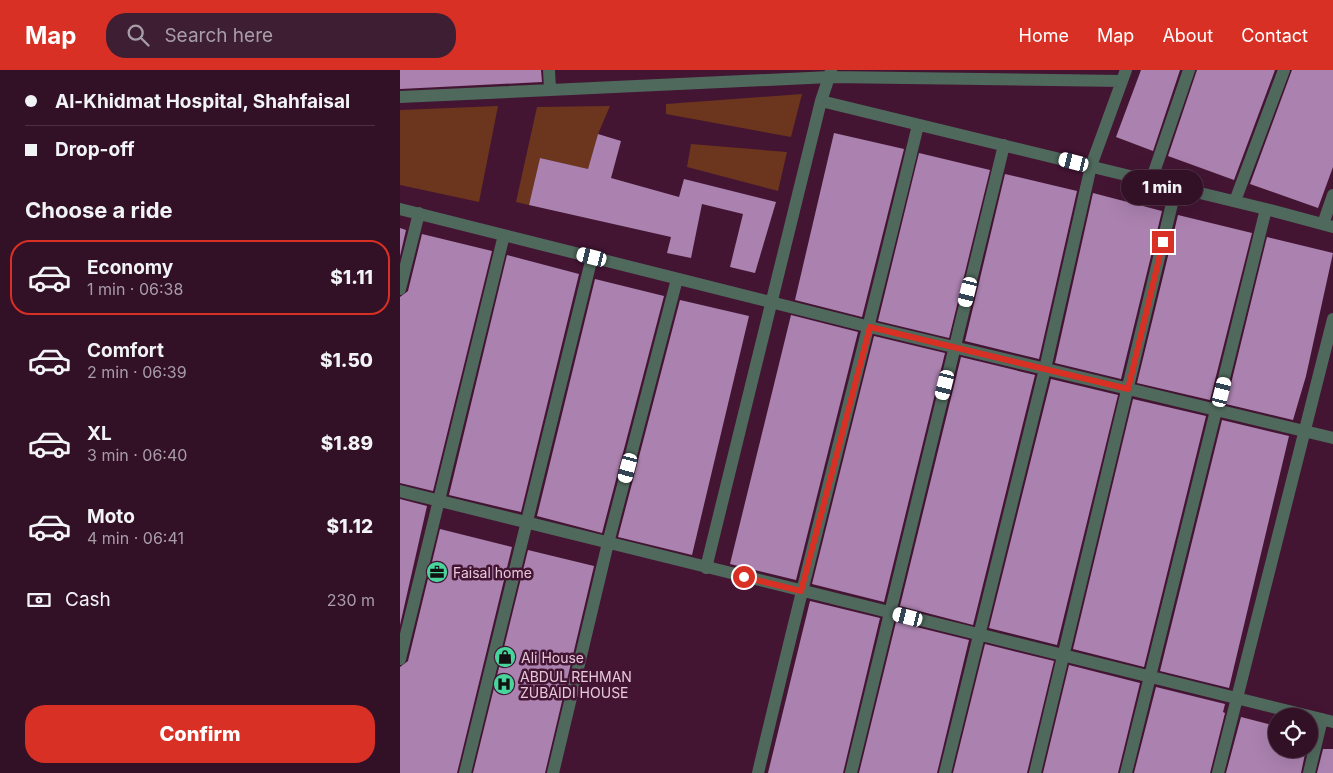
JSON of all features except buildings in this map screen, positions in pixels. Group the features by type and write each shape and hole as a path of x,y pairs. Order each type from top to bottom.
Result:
{"street":[{"path":"549,70 550,89"},
{"path":"1151,180 1189,70"},
{"path":"1235,201 1284,70"},
{"path":"706,568 821,102 831,74"},
{"path":"400,97 831,74 1124,76 1091,166 1045,369 944,773"},
{"path":"821,102 1266,208 1328,226 1333,195"},
{"path":"758,773 801,591 870,327 918,125"},
{"path":"851,773 1004,146"},
{"path":"1035,773 1176,187"},
{"path":"400,208 870,327 1333,438"},
{"path":"1126,773 1266,208"},
{"path":"400,289 419,213"},
{"path":"400,659 504,235"},
{"path":"465,773 592,257"},
{"path":"553,773 608,543 677,279"},
{"path":"1218,773 1303,431 1333,319"},
{"path":"400,491 1327,720 1309,773"}],"shaded area":[{"path":"802,94 791,137 666,114 666,104"},
{"path":"498,106 479,202 400,185 400,110"},
{"path":"610,106 598,134 585,180 573,166 540,158 529,205 516,202 537,107"},
{"path":"691,144 787,152 778,191 687,167"}],"place":[{"name":"Faisal home","path":"437,572"},
{"name":"Ali House","path":"505,657"},
{"name":"ABDUL REHMAN ZUBAIDI HOUSE","path":"504,684"}],"route":[{"path":"744,577 801,591 870,327 1128,389 1163,242"}]}
